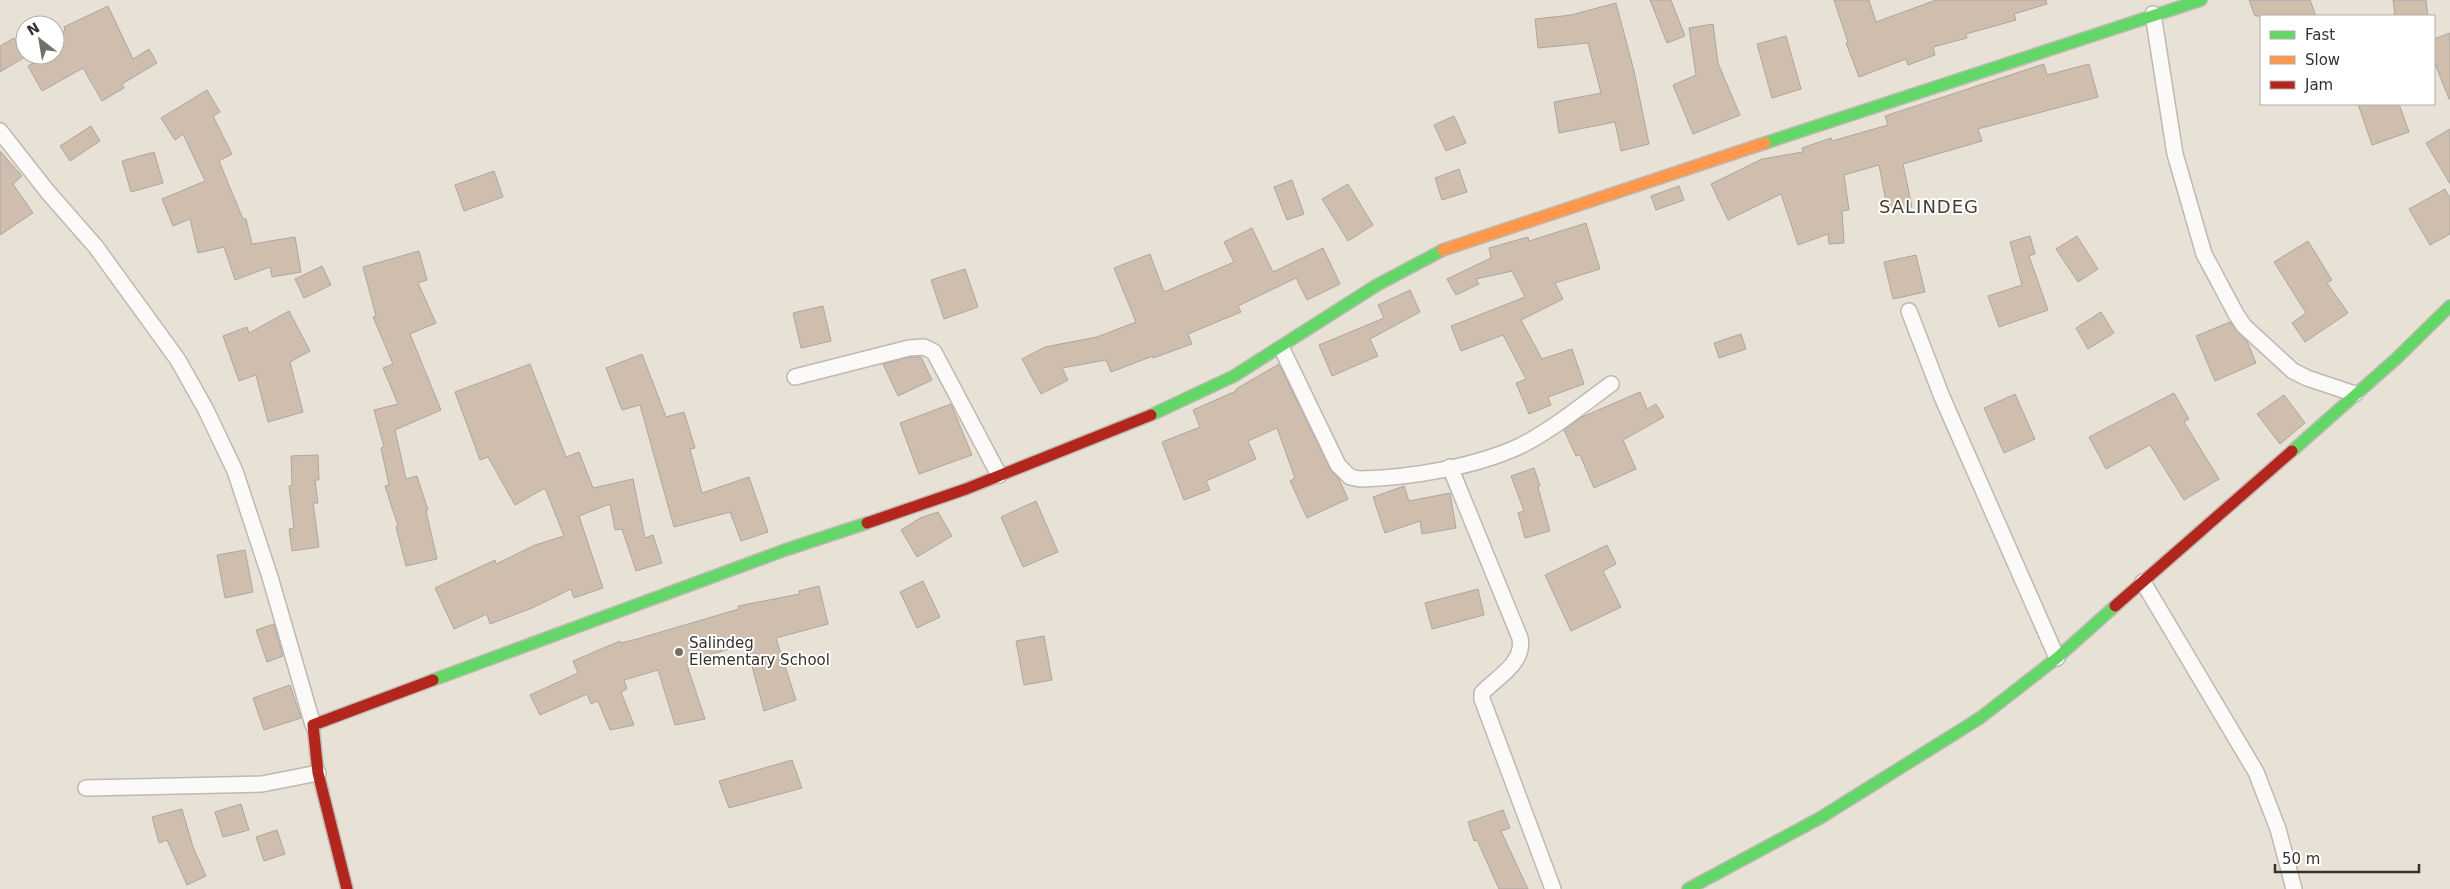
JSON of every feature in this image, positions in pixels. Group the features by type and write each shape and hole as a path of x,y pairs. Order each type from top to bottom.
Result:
{"street":[{"path":"312,725 788,550 965,489 1205,391 1282,349 1406,266 1436,252 2153,14 2201,0"},
{"path":"2153,14 2175,154 2204,254 2244,326 2293,371 2306,378 2355,394"},
{"path":"0,131 47,191 96,247 178,360 206,410 235,471 270,577 312,725 318,773 347,889"},
{"path":"1688,889 1829,813 1980,718 2057,658 2397,358 2450,306"},
{"path":"1909,311 1946,406 2057,658"},
{"path":"795,378 909,348 930,348 934,352 999,475"},
{"path":"1282,349 1338,465 1350,477 1388,478 1428,473 1519,446 1550,428 1611,384"},
{"path":"1450,467 1520,638 1522,648 1516,662 1482,693 1482,699 1553,889"},
{"path":"2143,582 2256,772 2278,830 2294,889"},
{"path":"86,788 262,784 318,773"}],"building":[{"path":"1650,0 1671,0 1685,36 1667,43"},
{"path":"1834,0 1869,0 1876,22 1936,0 2046,0 2047,4 2014,14 2016,20 1966,34 1967,38 1933,47 1935,55 1908,65 1906,59 1859,77 1846,43 1848,42"},
{"path":"2249,0 2310,0 2316,15 2260,15 2255,16"},
{"path":"2393,0 2426,0 2428,15 2395,15"},
{"path":"1616,3 1634,71 1649,144 1621,151 1615,122 1559,133 1554,102 1601,93 1588,43 1538,48 1535,19 1571,15"},
{"path":"108,6 133,59 149,49 157,63 122,84 124,88 102,101 83,68 42,91 28,66 65,65 65,27"},
{"path":"1713,24 1718,63 1740,115 1693,134 1673,85 1696,75 1689,28"},
{"path":"2450,33 2450,99 2435,64 2435,39"},
{"path":"1786,36 1801,89 1772,98 1757,44"},
{"path":"14,38 15,40 15,63 0,72 0,46"},
{"path":"2044,64 2047,75 2089,64 2098,97 1978,129 1982,141 1903,164 1912,207 1888,212 1879,165 1844,175 1849,210 1842,211 1844,243 1829,244 1828,234 1798,245 1781,194 1728,220 1711,184 1762,159 1803,152 1802,148 1831,138 1832,141 1888,125 1885,116"},
{"path":"207,90 220,112 213,116 232,154 219,161 243,219 246,219 252,244 295,237 301,272 272,277 270,267 235,280 224,247 198,253 190,219 173,226 162,199 205,181 183,134 175,140 161,118"},
{"path":"2358,105 2399,105 2409,132 2372,145"},
{"path":"1454,116 1466,143 1446,151 1434,125"},
{"path":"91,126 100,141 70,161 60,146"},
{"path":"2450,129 2450,184 2426,143"},
{"path":"0,151 22,176 13,184 33,213 0,235"},
{"path":"154,152 163,183 131,192 122,161"},
{"path":"1459,169 1467,192 1442,200 1435,178"},
{"path":"494,171 503,197 464,211 455,185"},
{"path":"1292,180 1304,214 1287,220 1274,187"},
{"path":"1348,184 1373,225 1348,241 1322,199"},
{"path":"1679,186 1684,200 1656,210 1651,196"},
{"path":"2445,189 2450,198 2450,234 2430,245 2409,209"},
{"path":"1586,223 1600,269 1555,283 1563,299 1521,320 1542,359 1572,349 1584,384 1548,397 1551,405 1529,414 1516,383 1526,379 1503,335 1461,351 1451,326 1525,297 1512,271 1476,279 1479,284 1456,295 1447,279 1491,258 1489,248 1528,237 1529,241"},
{"path":"1252,228 1273,272 1323,248 1340,284 1307,300 1296,278 1238,306 1241,312 1188,334 1192,344 1111,372 1106,360 1062,368 1068,380 1041,394 1022,359 1045,347 1097,337 1136,322 1114,268 1150,254 1164,292 1234,262 1224,242"},
{"path":"2030,236 2035,254 2029,256 2048,310 1999,327 1988,296 2022,285 2010,242"},
{"path":"2077,236 2098,269 2078,282 2056,249"},
{"path":"2308,241 2332,280 2327,283 2348,313 2305,342 2292,323 2306,313 2274,262"},
{"path":"419,251 427,280 418,283 436,323 410,334 441,410 395,430 406,479 417,476 428,510 426,511 437,559 406,566 396,527 398,526 385,486 389,485 381,448 384,447 374,410 398,404 383,368 393,364 373,317 376,316 363,267"},
{"path":"1916,255 1925,292 1893,299 1884,262"},
{"path":"322,266 331,285 304,298 295,279"},
{"path":"965,269 978,307 944,319 931,280"},
{"path":"1410,290 1420,312 1370,339 1378,356 1332,376 1319,345 1384,318 1378,305"},
{"path":"823,306 831,341 801,348 793,313"},
{"path":"289,311 310,351 290,362 303,412 268,422 256,375 239,381 223,336 247,327 249,333"},
{"path":"2101,312 2114,333 2088,349 2076,328"},
{"path":"2230,322 2247,341 2256,363 2215,381 2196,336"},
{"path":"1741,334 1746,349 1719,358 1714,343"},
{"path":"642,354 666,417 684,412 695,448 690,449 702,493 749,477 768,532 741,541 730,512 674,527 640,405 622,410 606,368"},
{"path":"910,357 921,357 932,380 898,396 883,364"},
{"path":"530,364 566,457 579,452 593,488 633,479 645,538 653,535 662,563 636,571 622,529 615,530 610,504 579,516 603,588 574,598 571,589 532,608 490,624 487,614 454,629 435,588 495,560 496,564 535,545 564,536 545,488 515,505 488,457 480,460 455,392"},
{"path":"1279,364 1330,469 1339,479 1348,499 1307,518 1290,481 1295,478 1277,428 1248,441 1256,459 1206,481 1210,490 1184,500 1162,442 1200,427 1193,410 1236,391 1236,389"},
{"path":"1640,392 1647,409 1656,404 1664,417 1623,440 1636,469 1594,488 1580,455 1576,456 1564,430 1582,417"},
{"path":"2174,393 2189,419 2184,422 2219,479 2184,500 2150,445 2106,469 2089,437"},
{"path":"2015,394 2035,439 2004,453 1984,408"},
{"path":"2284,395 2305,423 2280,444 2257,414"},
{"path":"951,404 972,455 919,474 900,423"},
{"path":"318,455 319,480 315,480 318,503 313,503 319,547 292,551 289,529 294,528 289,486 292,485 291,456"},
{"path":"1534,468 1550,531 1525,538 1518,513 1524,511 1511,476"},
{"path":"1404,486 1409,501 1450,493 1456,528 1422,534 1420,521 1385,533 1373,497"},
{"path":"1036,501 1058,552 1023,567 1001,517"},
{"path":"938,512 952,536 917,557 901,530 920,518"},
{"path":"1607,545 1616,564 1603,571 1621,607 1571,631 1545,575"},
{"path":"245,550 253,592 225,598 217,555"},
{"path":"923,581 940,617 917,628 900,592"},
{"path":"819,586 828,624 776,638 796,700 764,711 746,644 686,662 705,719 675,725 658,670 624,680 627,689 621,692 634,725 610,730 598,701 591,704 587,694 540,715 530,695 578,673 573,661 620,641 621,643 637,639 739,609 738,606 800,594 799,591"},
{"path":"1478,589 1484,615 1432,629 1425,603"},
{"path":"274,624 283,656 267,662 256,630"},
{"path":"1044,636 1052,680 1024,685 1016,641"},
{"path":"290,685 301,718 264,730 253,698"},
{"path":"792,760 802,788 729,808 719,781"},
{"path":"241,804 249,830 223,837 215,812"},
{"path":"182,809 193,847 206,876 187,885 167,840 159,843 152,817"},
{"path":"1503,810 1510,828 1501,831 1528,889 1499,889 1477,840 1474,841 1468,822"},
{"path":"277,830 285,854 264,861 256,837"}],"traffic: fast":[{"path":"1765,143 2201,0"},
{"path":"1151,415 1234,376 1377,285 1443,250"},
{"path":"2292,451 2397,358 2450,306"},
{"path":"433,680 785,550 867,523"},
{"path":"1688,889 1820,818 1980,718 2057,658 2115,606"}],"traffic: slow":[{"path":"1443,250 1765,143"}],"traffic: jam":[{"path":"867,523 966,489 1151,415"},
{"path":"2115,606 2292,451"},
{"path":"347,889 318,773 313,725 433,680"}],"place":[{"name":"Salindeg Elementary School","path":"679,652"}],"district":[{"name":"SALINDEG","path":"1929,207"}]}
